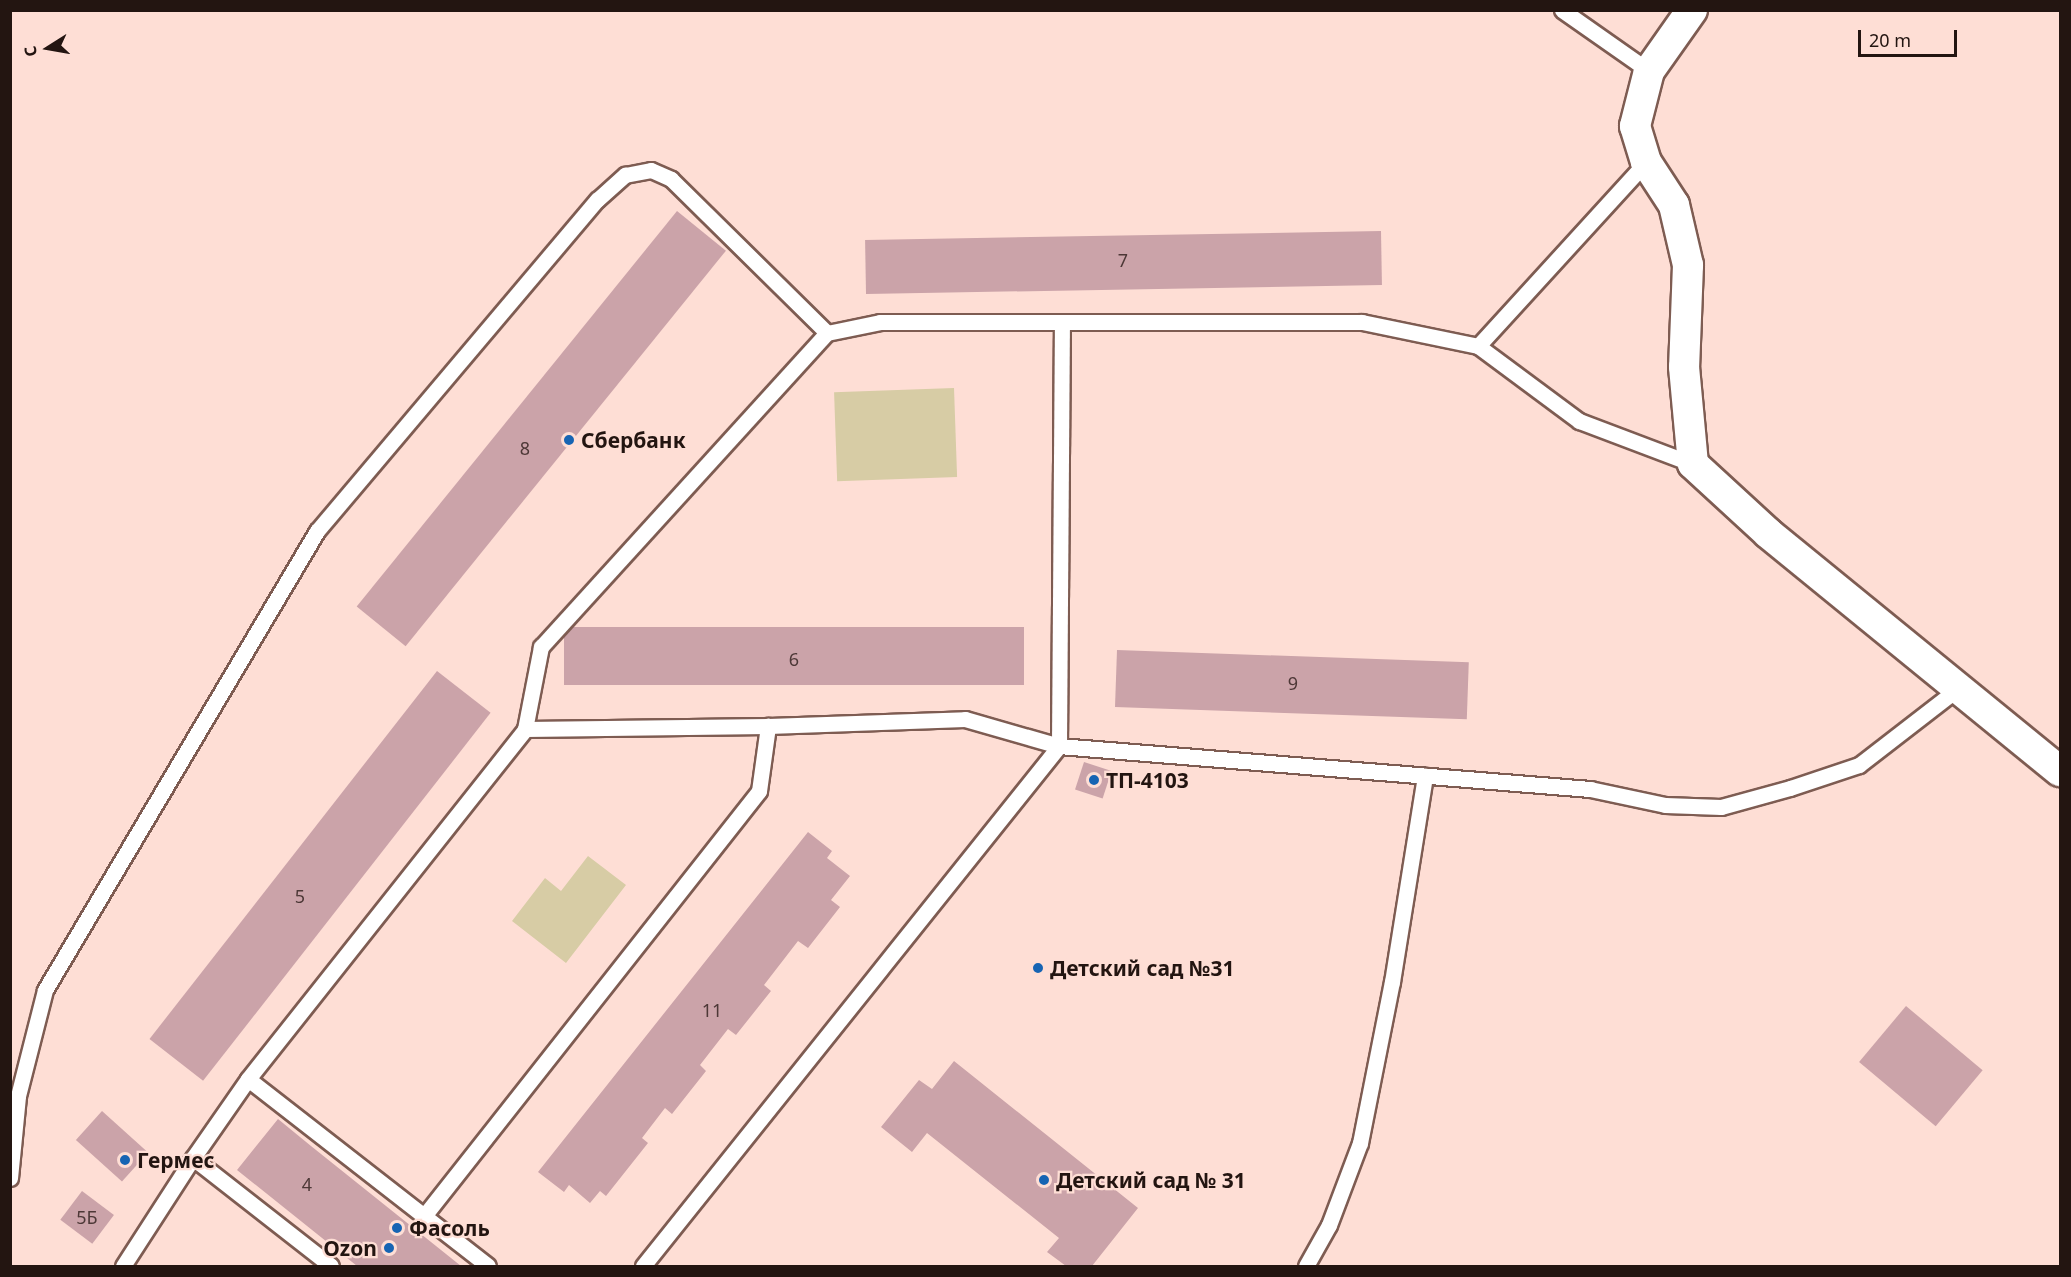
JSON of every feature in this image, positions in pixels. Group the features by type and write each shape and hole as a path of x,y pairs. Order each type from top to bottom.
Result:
{"street":[{"path":"1692,10 1649,71 1635,126 1646,162 1674,205 1688,265 1684,367 1692,464 1768,533 2061,771"}],"lane":[{"path":"1562,10 1649,71"},
{"path":"1478,346 1646,162"},
{"path":"10,1178 18,1096 45,990 317,531 597,200 626,175 651,170 671,179 827,333"},
{"path":"123,1266 193,1158 248,1079 525,729 541,647 827,333 880,322 1362,322 1478,346 1579,421 1692,464"},
{"path":"643,1266 1059,746 1062,322"},
{"path":"525,729 768,726 964,719 1059,746 1590,789 1665,805 1721,807 1791,788 1859,765 1960,687"},
{"path":"424,1216 759,791 768,726"},
{"path":"1306,1266 1329,1225 1360,1143 1392,982 1425,776"},
{"path":"248,1079 488,1266"},
{"path":"193,1158 331,1266"}],"shaded area":[{"path":"954,388 957,477 837,481 834,392"},
{"path":"588,856 626,885 566,963 512,921 545,878 561,891"}],"building":[{"path":"677,211 726,251 406,646 357,607"},
{"path":"1381,231 1382,285 866,294 865,240"},
{"path":"564,627 1024,627 1024,685 564,685"},
{"path":"1117,650 1469,662 1467,719 1115,707"},
{"path":"437,671 491,713 203,1081 149,1039"},
{"name":"ТП-4103","path":"1084,762 1112,771 1103,799 1075,790"},
{"path":"808,832 832,851 827,858 850,876 831,900 840,907 808,948 798,941 764,985 771,991 736,1035 728,1029 700,1065 706,1071 672,1114 665,1108 642,1138 648,1143 606,1196 600,1191 590,1203 569,1185 564,1192 538,1172"},
{"path":"1906,1006 1983,1070 1936,1126 1859,1062"},
{"name":"Детский сад № 31","path":"954,1061 1138,1208 1092,1266 1066,1266 1047,1252 1059,1238 927,1133 912,1152 881,1127 919,1080 932,1089"},
{"path":"102,1111 148,1152 122,1181 76,1140"},
{"path":"278,1119 461,1266 357,1266 237,1170"},
{"path":"82,1191 114,1215 92,1244 60,1220"}],"place":[{"name":"Сбербанк","path":"569,440"},
{"name":"ТП-4103","path":"1094,780"},
{"name":"Детский сад №31","path":"1038,968"},
{"name":"Гермес","path":"125,1160"},
{"name":"Детский сад № 31","path":"1044,1180"},
{"name":"Фасоль","path":"397,1228"},
{"name":"Ozon","path":"389,1248"}]}
